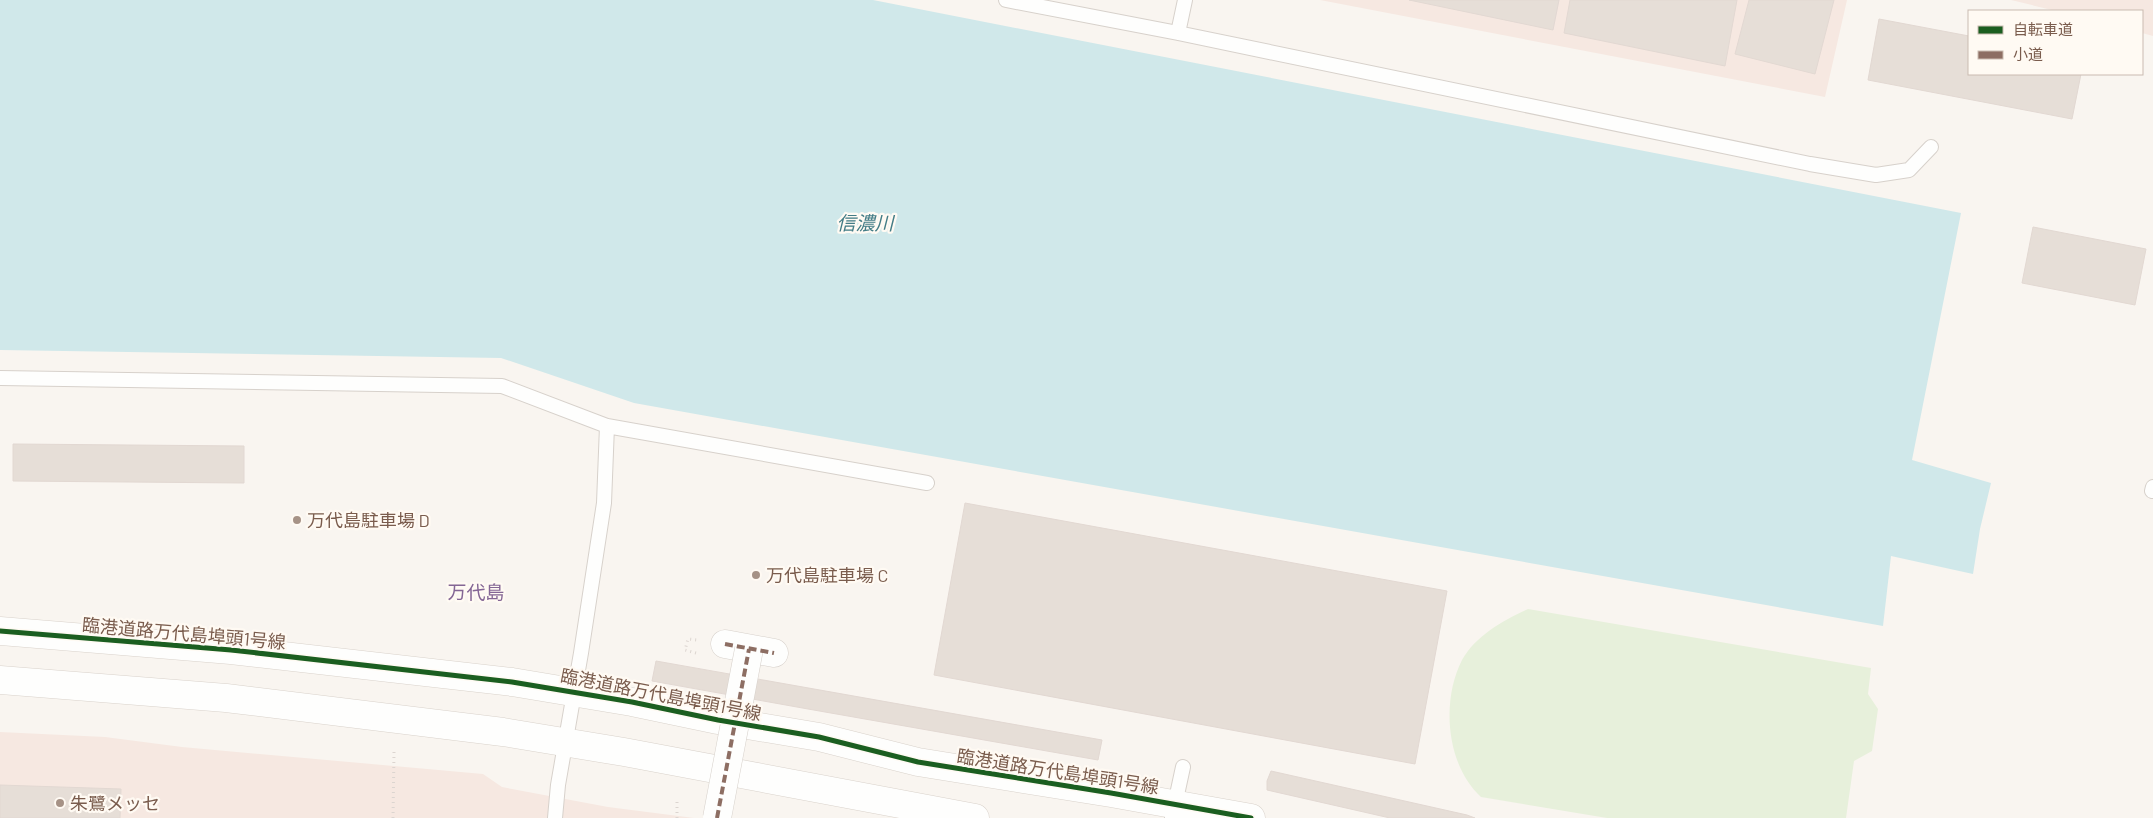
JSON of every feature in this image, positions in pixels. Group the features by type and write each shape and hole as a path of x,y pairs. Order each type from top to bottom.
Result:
{"street":[{"name":"臨港道路万代島埠頭1号線","path":"0,631 231,650 512,682 820,738 918,762 1111,793 1174,811 1251,818"},
{"path":"716,818 749,648"},
{"path":"0,680 226,698 503,732 975,818"}],"lane":[{"path":"1006,0 1178,33 1810,164 1876,175 1909,170 1931,147"},
{"path":"1178,33 1185,0"},
{"path":"0,378 502,386 607,426 927,483"},
{"path":"555,818 558,785 604,503 607,426"},
{"path":"1174,811 1183,767"}],"path":[{"path":"393,818 394,752"},
{"path":"676,818 677,800"}],"shaded area":[{"path":"1320,0 1847,0 1825,97"},
{"path":"2011,0 2153,0 2153,36 2143,33 2143,10 2052,10"},
{"path":"0,732 105,737 182,747 483,774 502,787 608,807 694,818 0,818"}],"green space":[{"path":"1528,609 1871,668 1868,694 1878,709 1872,751 1854,761 1846,818 1607,818 1481,797 1469,784 1460,768 1450,732 1451,694 1455,676 1462,660 1475,643 1500,623"}],"water":[{"name":"信濃川","path":"0,0 873,0 1961,213 1912,460 1991,483 1980,529 1973,574 1891,556 1883,626 634,403 501,358 0,350"}],"building":[{"path":"1409,0 1559,0 1553,30"},
{"path":"1570,0 1737,0 1725,66 1564,33"},
{"path":"1749,0 1834,0 1815,74 1735,54"},
{"path":"1879,19 1968,36 1968,75 2081,75 2072,119 1868,80"},
{"path":"2033,227 2146,249 2135,305 2022,283"},
{"path":"13,444 244,446 244,483 13,481"},
{"path":"965,503 1447,591 1415,764 934,675"},
{"path":"656,661 1102,740 1098,760 652,681"},
{"path":"1271,771 1475,818 1390,818 1267,790 1267,781"},
{"name":"朱鷺メッセ","path":"0,785 121,789 120,818 0,818"}],"marked path":[{"path":"725,644 774,653"},
{"path":"717,818 749,649"}],"cycle path":[{"path":"0,631 231,650 512,682 819,737 918,762 1251,818"}],"place":[{"name":"万代島駐車場 D","path":"297,520"},
{"name":"万代島駐車場 C","path":"756,575"},
{"name":"朱鷺メッセ","path":"60,803"}],"district":[{"name":"万代島","path":"476,591"}]}
